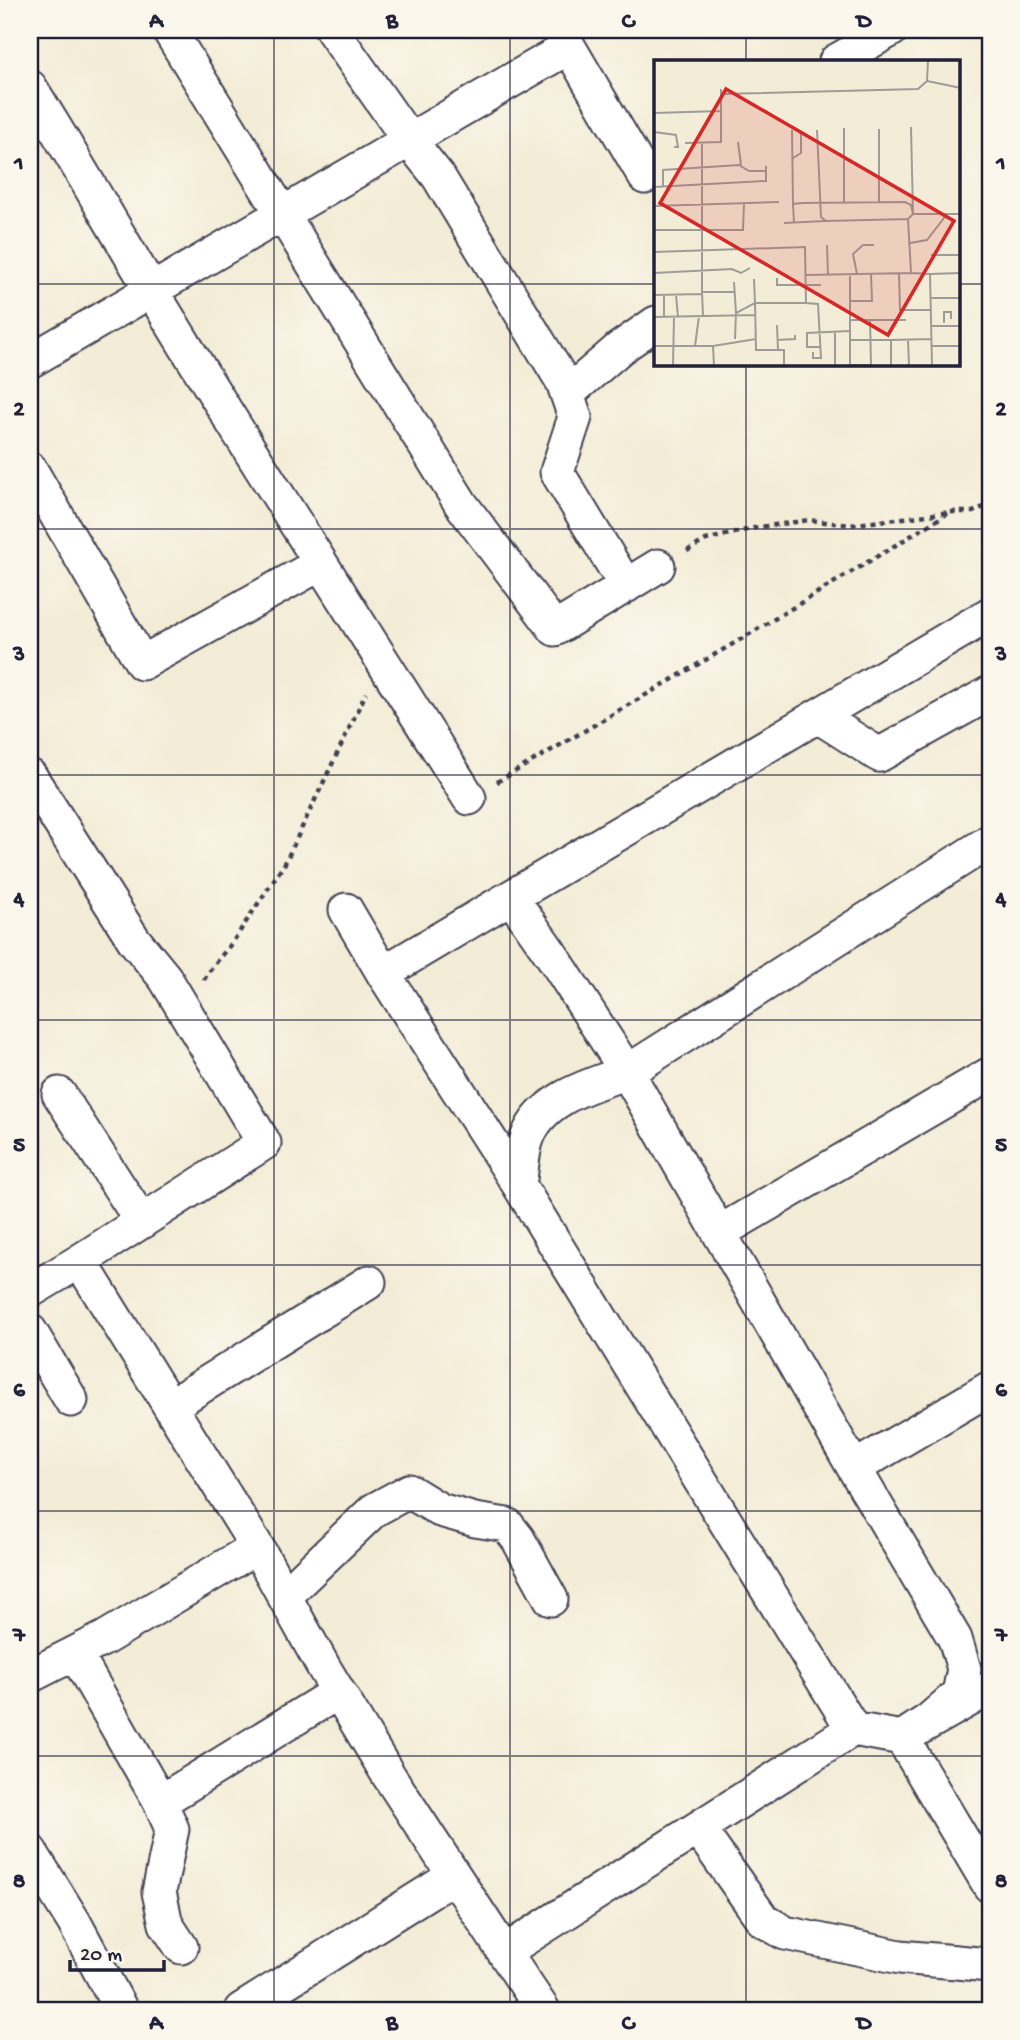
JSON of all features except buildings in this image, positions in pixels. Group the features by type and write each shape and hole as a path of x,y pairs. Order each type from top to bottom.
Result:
{"street":[{"path":"169,30 461,504 555,629 658,566"},
{"path":"332,30 409,140 438,176 563,382 575,417 557,472 626,586"},
{"path":"840,48 891,30"},
{"path":"30,361 409,140 564,38 645,177 654,171"},
{"path":"30,87 320,564 469,798"},
{"path":"567,394 620,348 654,324"},
{"path":"30,469 142,663 320,564"},
{"path":"383,973 990,614"},
{"path":"818,716 880,755 990,693"},
{"path":"30,776 134,940 165,978 264,1143 30,1291"},
{"path":"520,1185 528,1136 545,1111 579,1089 626,1072 990,841"},
{"path":"504,1952 853,1729 902,1738 988,1689 854,1468 626,1072 553,957 511,897"},
{"path":"346,910 383,973 520,1185 853,1729"},
{"path":"720,1232 990,1074"},
{"path":"59,1094 142,1222"},
{"path":"80,1261 257,1547 388,1776 543,2010"},
{"path":"170,1406 369,1282"},
{"path":"30,1331 71,1400"},
{"path":"854,1468 990,1388"},
{"path":"284,1596 374,1510 409,1491 440,1510 475,1520 507,1525 519,1539 551,1599"},
{"path":"30,1676 105,1638 257,1547"},
{"path":"902,1738 959,1695 964,1669 956,1639"},
{"path":"75,1653 160,1802 172,1829 159,1892 166,1924 181,1947"},
{"path":"160,1802 338,1692"},
{"path":"902,1738 990,1886"},
{"path":"698,1828 763,1920 785,1933 900,1957 990,1965"},
{"path":"31,1855 74,1922 121,2010"},
{"path":"240,2010 454,1876"}],"path":[{"path":"658,566 706,540 754,527 809,520 850,525 950,512 973,512 990,503"},
{"path":"469,798 743,638 950,512"},
{"path":"189,1018 206,974 234,940 285,863 382,661"}]}
